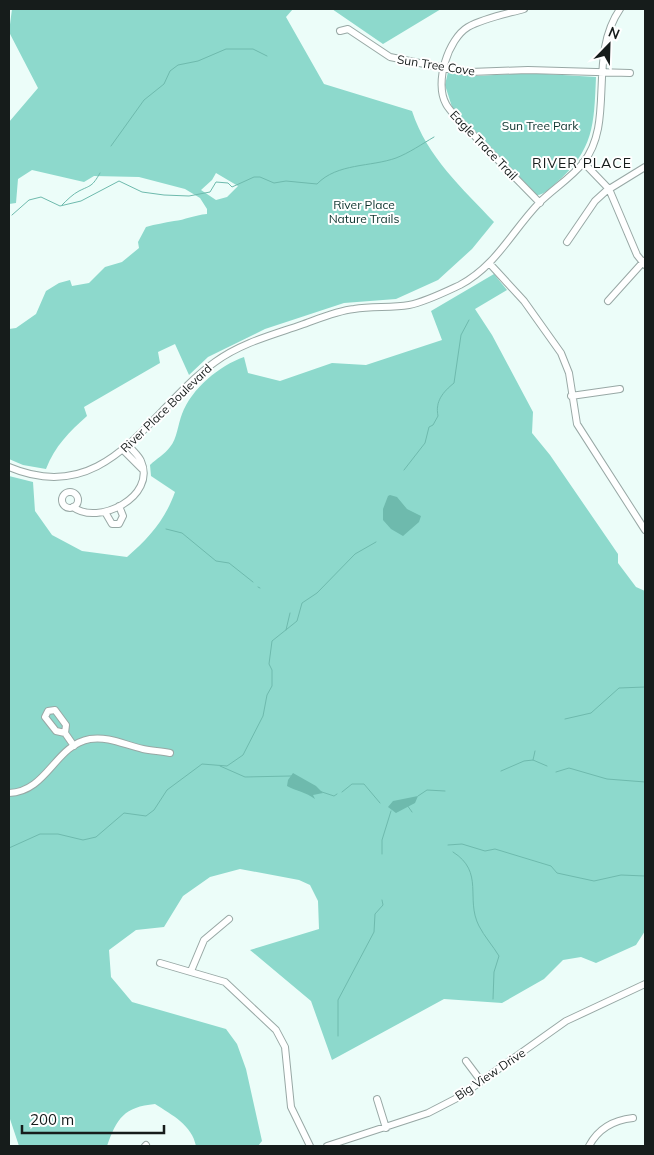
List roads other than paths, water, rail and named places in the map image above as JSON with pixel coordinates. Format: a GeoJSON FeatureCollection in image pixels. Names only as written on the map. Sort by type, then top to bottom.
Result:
{"type":"FeatureCollection","features":[{"type":"Feature","properties":{"kind":"street","name":"Eagle Trace Trail"},"geometry":{"type":"LineString","coordinates":[[524,9],[482,22],[463,31],[452,45],[444,68],[442,86],[446,103],[455,116],[540,202]]}},
{"type":"Feature","properties":{"kind":"street","name":"River Place Boulevard"},"geometry":{"type":"LineString","coordinates":[[9,467],[37,476],[66,476],[83,473],[102,466],[126,448],[198,376],[215,362],[241,347],[335,313],[353,309],[410,305],[460,285],[490,264],[540,202],[583,162],[598,131],[601,72],[608,30],[620,9]]}},
{"type":"Feature","properties":{"kind":"street","name":"Sun Tree Cove"},"geometry":{"type":"LineString","coordinates":[[340,31],[348,29],[398,60],[470,72],[630,73]]}},
{"type":"Feature","properties":{"kind":"street"},"geometry":{"type":"LineString","coordinates":[[583,162],[609,189],[637,255],[644,262],[608,301]]}},
{"type":"Feature","properties":{"kind":"street"},"geometry":{"type":"LineString","coordinates":[[567,242],[595,201],[609,189],[645,167]]}},
{"type":"Feature","properties":{"kind":"street"},"geometry":{"type":"LineString","coordinates":[[490,264],[524,302],[561,353],[569,373],[571,396],[577,424],[645,530]]}},
{"type":"Feature","properties":{"kind":"street"},"geometry":{"type":"LineString","coordinates":[[571,396],[620,389]]}},
{"type":"Feature","properties":{"kind":"street"},"geometry":{"type":"LineString","coordinates":[[73,507],[84,514],[105,512],[119,506],[132,497],[140,487],[142,462],[126,448]]}},
{"type":"Feature","properties":{"kind":"street"},"geometry":{"type":"LineString","coordinates":[[105,512],[112,524],[119,524],[123,516],[119,506]]}},
{"type":"Feature","properties":{"kind":"street"},"geometry":{"type":"LineString","coordinates":[[65,733],[74,746]]}},
{"type":"Feature","properties":{"kind":"street"},"geometry":{"type":"LineString","coordinates":[[9,793],[22,792],[36,784],[74,746],[87,739],[106,738],[143,749],[170,753]]}},
{"type":"Feature","properties":{"kind":"street"},"geometry":{"type":"LineString","coordinates":[[191,971],[204,940],[229,920]]}},
{"type":"Feature","properties":{"kind":"street"},"geometry":{"type":"LineString","coordinates":[[160,964],[218,978],[232,987],[276,1030],[285,1047],[291,1107],[310,1146]]}},
{"type":"Feature","properties":{"kind":"street","name":"Big View Drive"},"geometry":{"type":"LineString","coordinates":[[327,1146],[428,1113],[459,1097],[566,1021],[645,984]]}},
{"type":"Feature","properties":{"kind":"street"},"geometry":{"type":"LineString","coordinates":[[466,1061],[481,1081]]}},
{"type":"Feature","properties":{"kind":"street"},"geometry":{"type":"LineString","coordinates":[[378,1099],[386,1128]]}},
{"type":"Feature","properties":{"kind":"street"},"geometry":{"type":"LineString","coordinates":[[589,1146],[598,1134],[611,1123],[620,1119],[633,1118]]}},
{"type":"Feature","properties":{"kind":"waterway"},"geometry":{"type":"LineString","coordinates":[[111,146],[144,100],[164,84],[170,71],[178,65],[198,61],[226,49],[253,49],[267,56]]}},
{"type":"Feature","properties":{"kind":"waterway"},"geometry":{"type":"LineString","coordinates":[[12,215],[29,200],[41,197],[60,206],[81,201],[119,181],[142,192],[189,196],[210,192],[216,182],[228,183],[232,187],[254,177],[260,177],[274,183],[286,181],[317,184],[334,172],[396,158],[434,137]]}},
{"type":"Feature","properties":{"kind":"waterway"},"geometry":{"type":"LineString","coordinates":[[62,205],[75,194],[91,185],[100,173]]}},
{"type":"Feature","properties":{"kind":"waterway"},"geometry":{"type":"LineString","coordinates":[[404,470],[425,443],[429,427],[433,425],[438,416],[439,401],[446,390],[454,383],[461,335],[469,320]]}},
{"type":"Feature","properties":{"kind":"waterway"},"geometry":{"type":"LineString","coordinates":[[166,529],[182,533],[216,561],[229,563],[253,582]]}},
{"type":"Feature","properties":{"kind":"waterway"},"geometry":{"type":"LineString","coordinates":[[9,848],[40,834],[58,834],[83,840],[96,837],[124,813],[146,816],[154,810],[167,790],[202,764],[227,766],[243,755],[263,716],[267,695],[272,686],[272,670],[269,664],[272,641],[297,621],[302,603],[317,593],[355,554],[376,542]]}},
{"type":"Feature","properties":{"kind":"waterway"},"geometry":{"type":"LineString","coordinates":[[286,630],[290,613]]}},
{"type":"Feature","properties":{"kind":"waterway"},"geometry":{"type":"LineString","coordinates":[[565,719],[591,713],[619,688],[645,687]]}},
{"type":"Feature","properties":{"kind":"waterway"},"geometry":{"type":"LineString","coordinates":[[533,760],[535,751]]}},
{"type":"Feature","properties":{"kind":"waterway"},"geometry":{"type":"LineString","coordinates":[[501,771],[524,761],[533,760],[547,766]]}},
{"type":"Feature","properties":{"kind":"waterway"},"geometry":{"type":"LineString","coordinates":[[220,766],[245,777],[291,776]]}},
{"type":"Feature","properties":{"kind":"waterway"},"geometry":{"type":"LineString","coordinates":[[556,772],[569,768],[607,779],[645,782]]}},
{"type":"Feature","properties":{"kind":"waterway"},"geometry":{"type":"LineString","coordinates":[[342,792],[352,784],[364,784],[380,803]]}},
{"type":"Feature","properties":{"kind":"waterway"},"geometry":{"type":"LineString","coordinates":[[418,796],[427,790],[445,791]]}},
{"type":"Feature","properties":{"kind":"waterway"},"geometry":{"type":"LineString","coordinates":[[319,791],[334,796],[337,794]]}},
{"type":"Feature","properties":{"kind":"waterway"},"geometry":{"type":"LineString","coordinates":[[407,805],[412,812]]}},
{"type":"Feature","properties":{"kind":"waterway"},"geometry":{"type":"LineString","coordinates":[[382,854],[382,840],[391,811]]}},
{"type":"Feature","properties":{"kind":"waterway"},"geometry":{"type":"LineString","coordinates":[[448,845],[462,844],[485,851],[495,849],[551,866],[557,873],[594,881],[621,875],[645,876]]}},
{"type":"Feature","properties":{"kind":"waterway"},"geometry":{"type":"LineString","coordinates":[[453,852],[469,868],[472,877],[475,916],[481,930],[499,956],[494,972],[493,999]]}},
{"type":"Feature","properties":{"kind":"waterway"},"geometry":{"type":"LineString","coordinates":[[338,1036],[338,1000],[374,932],[375,914],[383,905],[382,900]]}},
{"type":"Feature","properties":{"kind":"district","name":"RIVER PLACE"},"geometry":{"type":"Point","coordinates":[582,163]}},
{"type":"Feature","properties":{"kind":"park label","name":"Sun Tree Park"},"geometry":{"type":"Point","coordinates":[540,125]}},
{"type":"Feature","properties":{"kind":"park label","name":"River Place Nature Trails"},"geometry":{"type":"Point","coordinates":[364,211]}}]}
